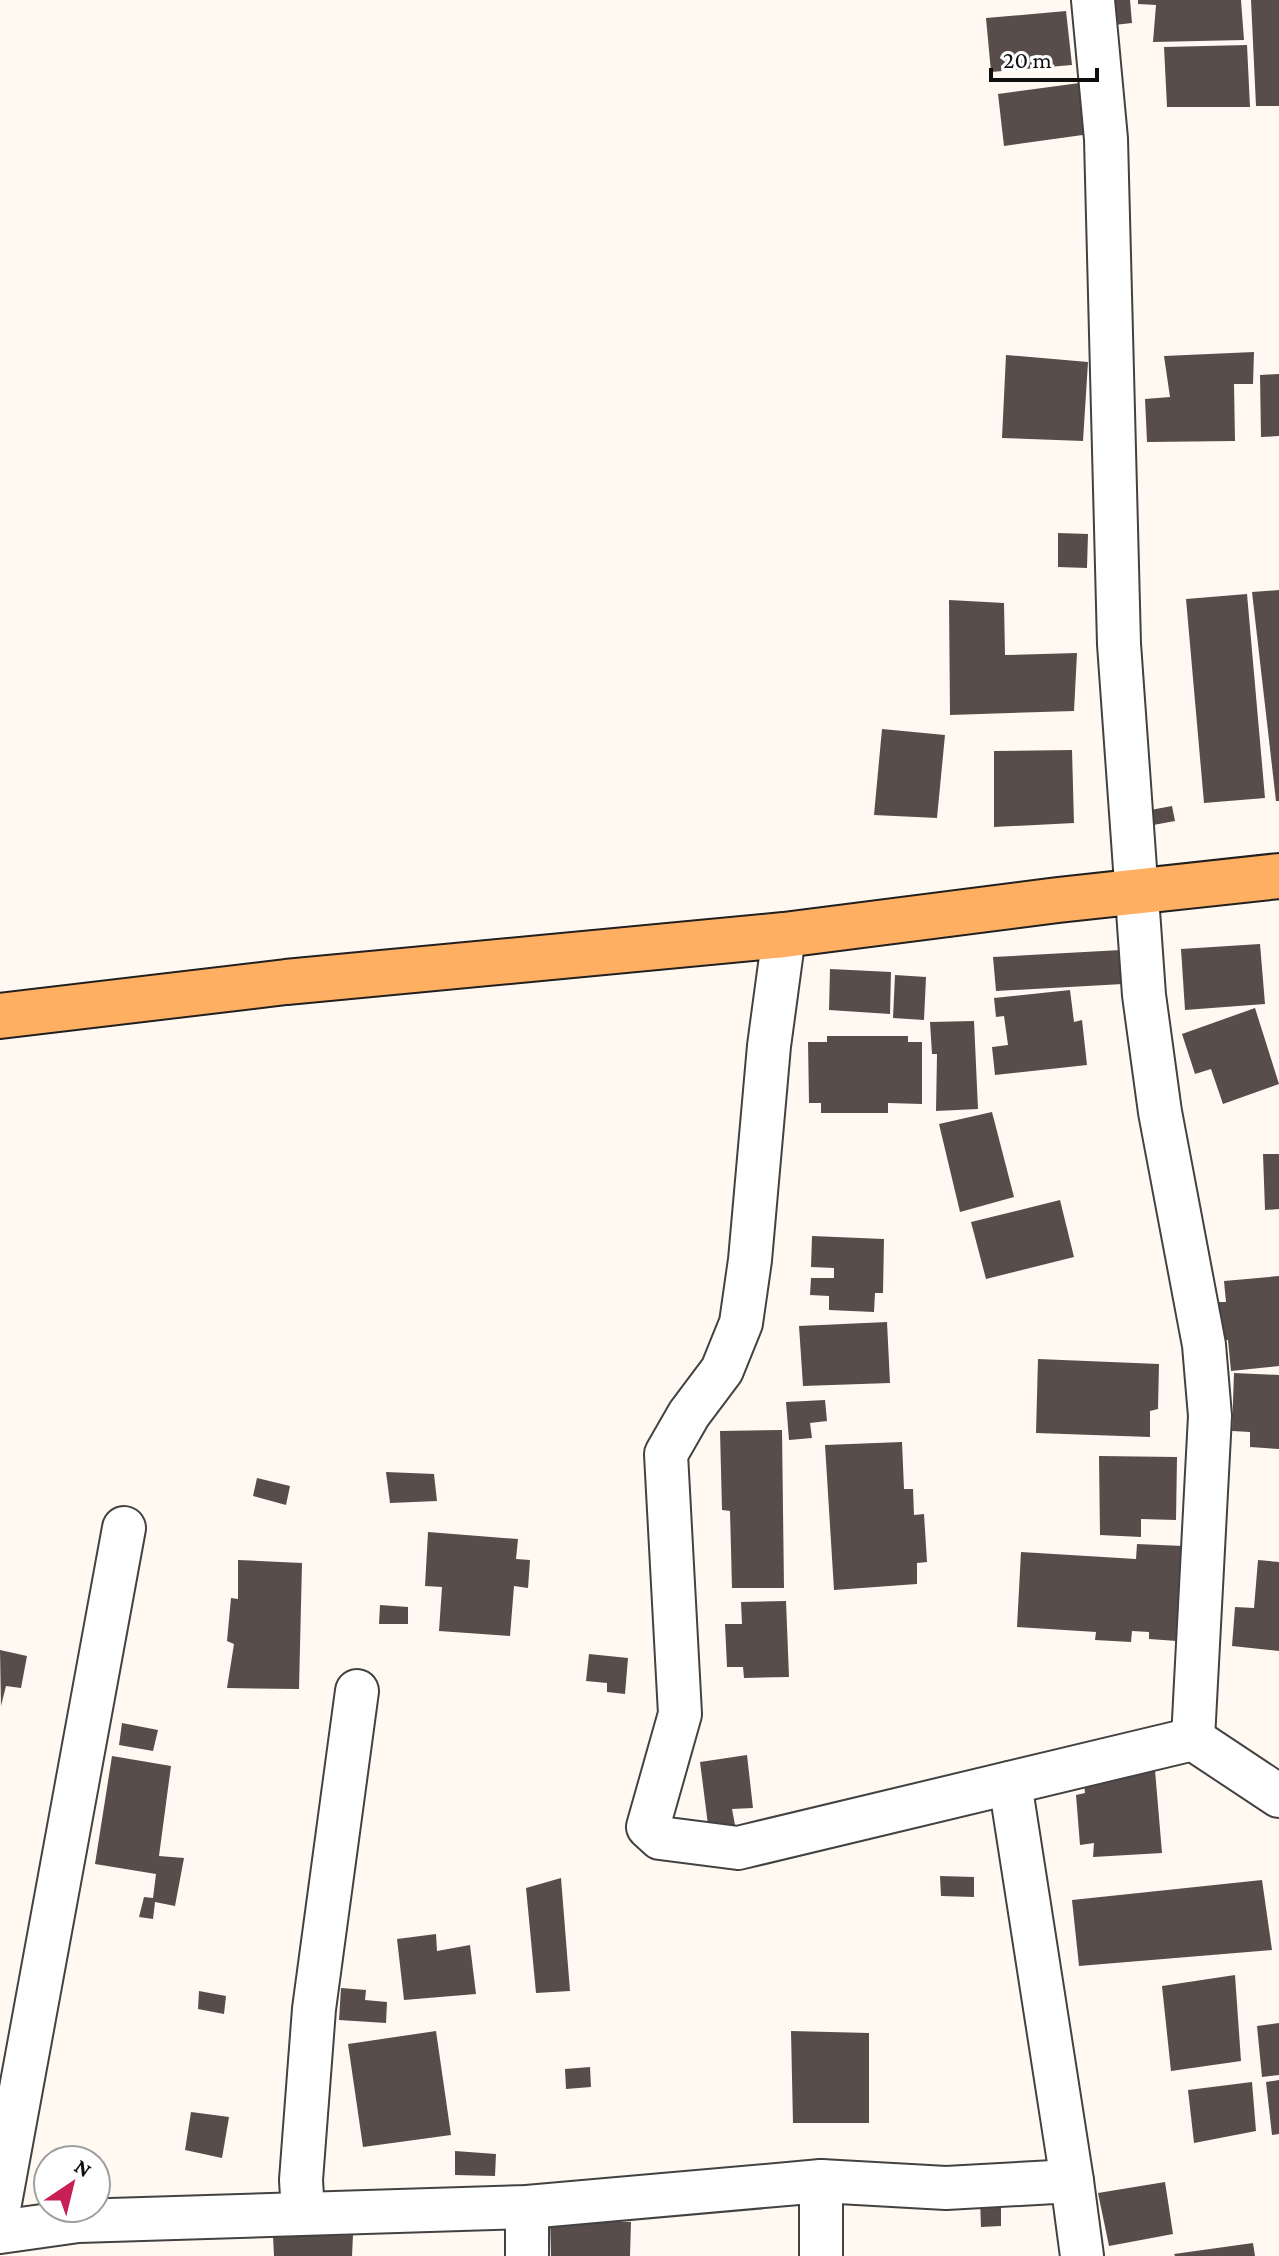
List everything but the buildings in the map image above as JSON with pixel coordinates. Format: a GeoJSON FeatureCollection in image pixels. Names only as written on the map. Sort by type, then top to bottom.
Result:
{"type":"FeatureCollection","features":[{"type":"Feature","properties":{"kind":"main road"},"geometry":{"type":"LineString","coordinates":[[0,1016],[302,980],[784,935],[1279,876]]}},
{"type":"Feature","properties":{"kind":"street"},"geometry":{"type":"LineString","coordinates":[[1093,0],[1106,139],[1119,644],[1151,1053],[1204,1345],[1210,1416],[1193,1739]]}},
{"type":"Feature","properties":{"kind":"street"},"geometry":{"type":"LineString","coordinates":[[784,935],[769,1046],[750,1260],[741,1323],[722,1370],[689,1414],[666,1454],[680,1714],[648,1827],[660,1838],[738,1848],[1193,1739],[1279,1796]]}},
{"type":"Feature","properties":{"kind":"street"},"geometry":{"type":"LineString","coordinates":[[0,2203],[124,1528]]}},
{"type":"Feature","properties":{"kind":"street"},"geometry":{"type":"LineString","coordinates":[[303,2213],[301,2180],[314,2009],[357,1691]]}},
{"type":"Feature","properties":{"kind":"street"},"geometry":{"type":"LineString","coordinates":[[1010,1783],[1082,2256]]}},
{"type":"Feature","properties":{"kind":"street"},"geometry":{"type":"LineString","coordinates":[[0,2232],[78,2221],[527,2207],[821,2181],[946,2188],[1072,2181]]}},
{"type":"Feature","properties":{"kind":"street"},"geometry":{"type":"LineString","coordinates":[[821,2181],[821,2256]]}},
{"type":"Feature","properties":{"kind":"street"},"geometry":{"type":"LineString","coordinates":[[527,2207],[527,2256]]}}]}
